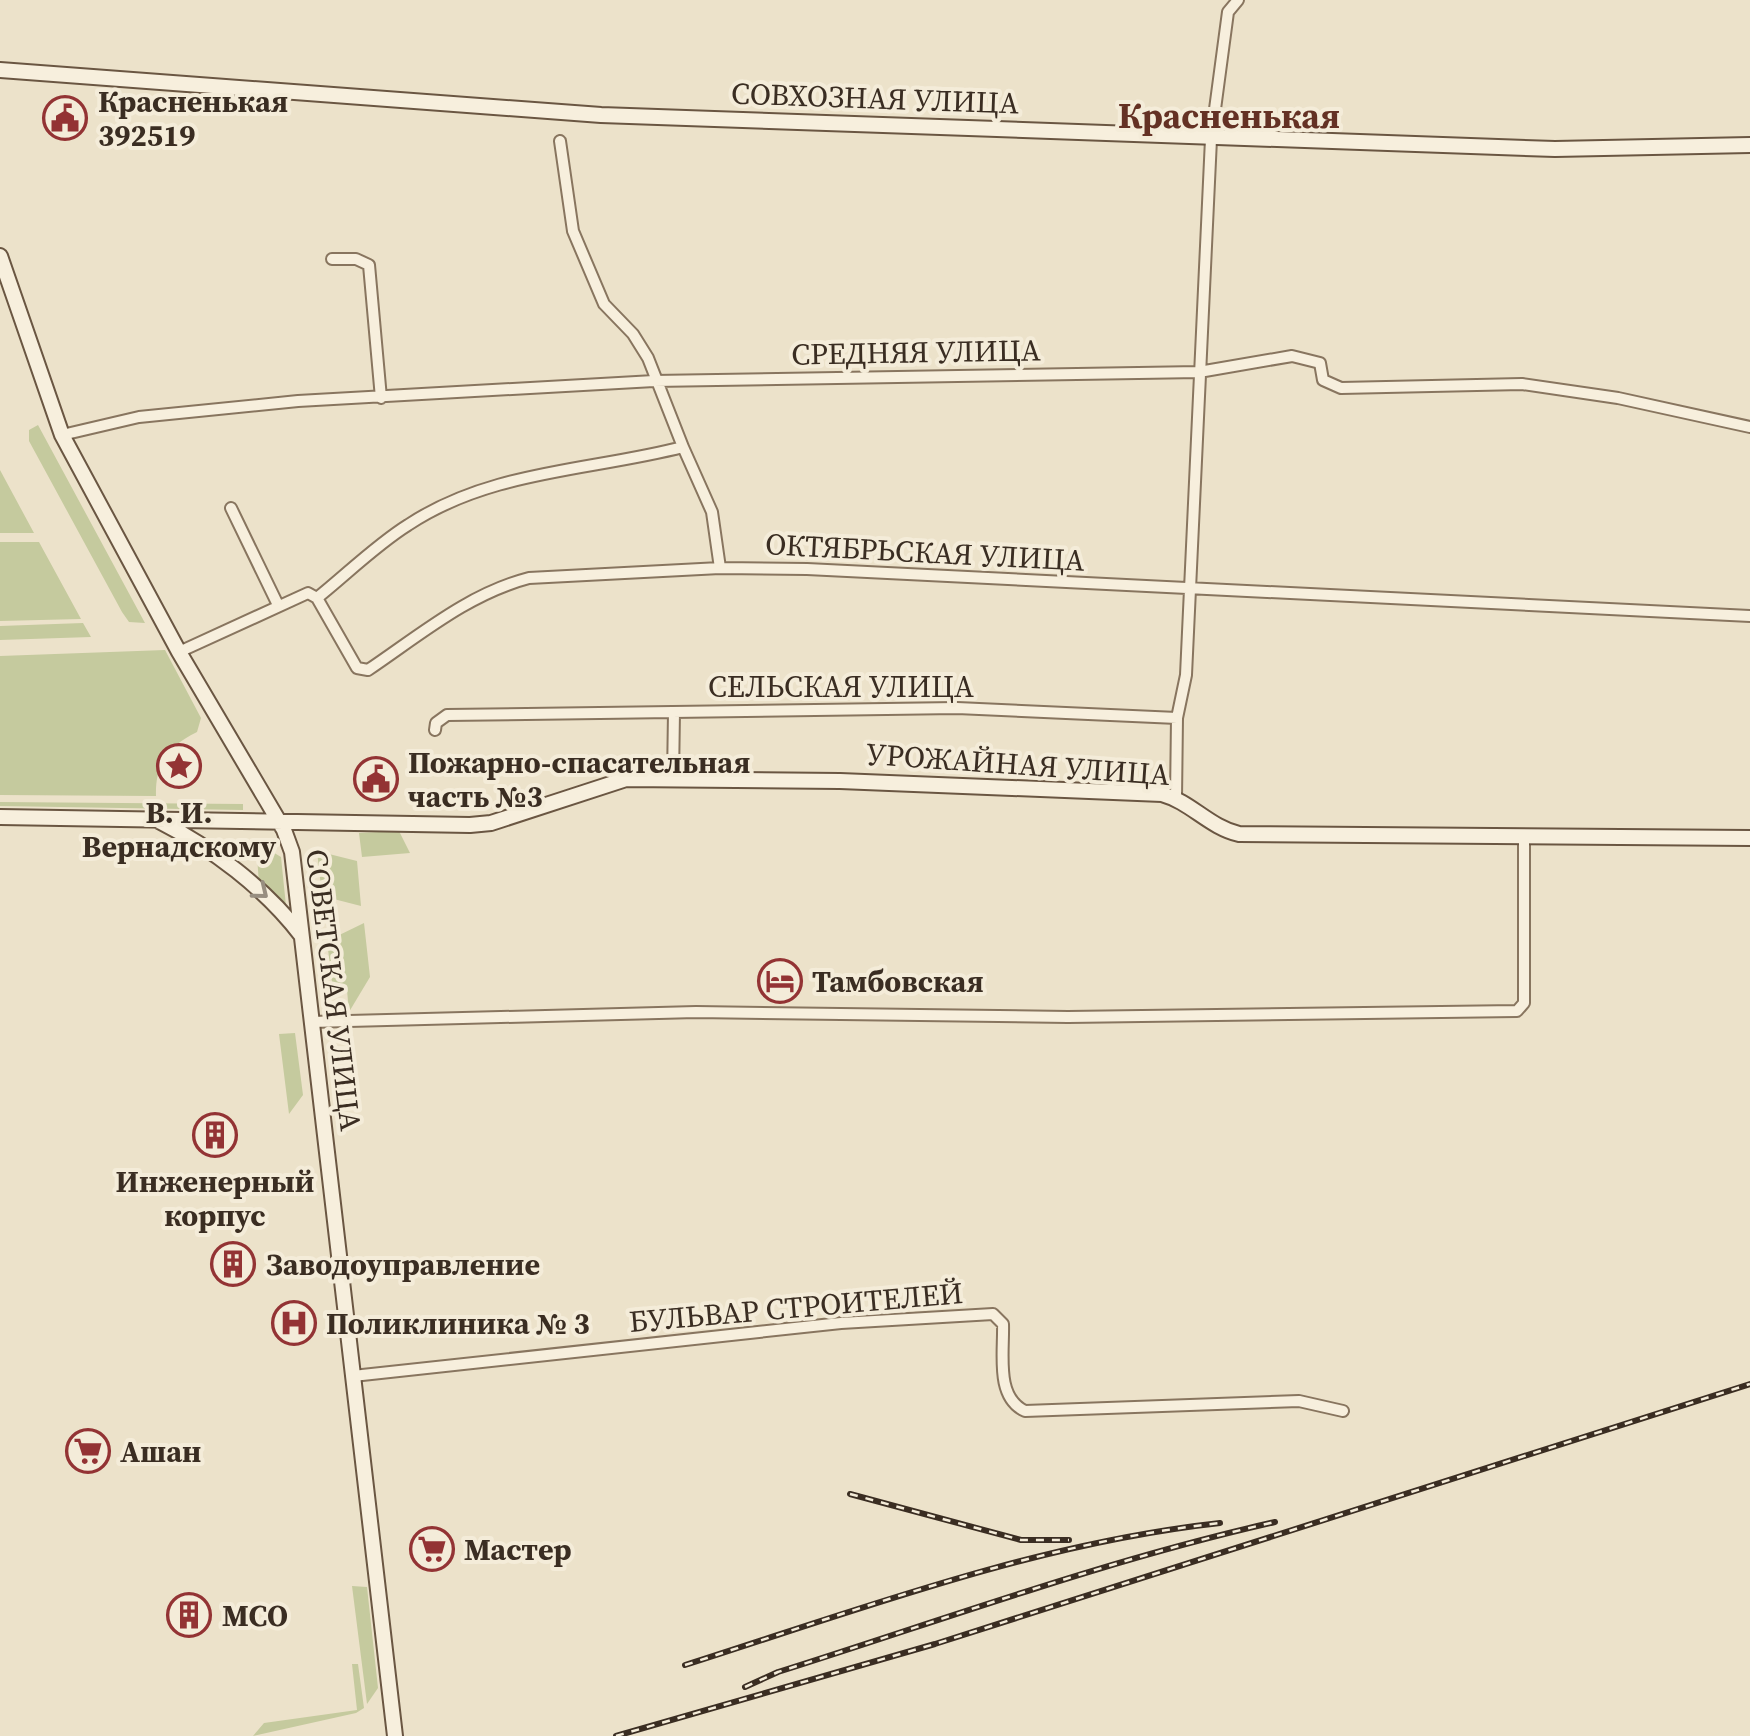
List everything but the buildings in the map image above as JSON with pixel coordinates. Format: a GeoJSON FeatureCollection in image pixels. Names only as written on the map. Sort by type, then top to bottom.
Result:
{"type":"FeatureCollection","features":[{"type":"Feature","properties":{"kind":"street"},"geometry":{"type":"LineString","coordinates":[[1176,798],[1177,718],[1186,675],[1200,372],[1206,320],[1211,138],[1228,12],[1238,0]]}},
{"type":"Feature","properties":{"kind":"street","name":"СОВХОЗНАЯ УЛИЦА"},"geometry":{"type":"LineString","coordinates":[[0,70],[602,115],[1590,149],[1750,145]]}},
{"type":"Feature","properties":{"kind":"street"},"geometry":{"type":"LineString","coordinates":[[560,141],[573,231],[604,304],[633,334],[712,512],[720,568]]}},
{"type":"Feature","properties":{"kind":"street","name":"СОВЕТСКАЯ УЛИЦА"},"geometry":{"type":"LineString","coordinates":[[0,256],[62,436],[179,652],[280,823],[292,852],[395,1736]]}},
{"type":"Feature","properties":{"kind":"street"},"geometry":{"type":"LineString","coordinates":[[332,259],[356,259],[368,265],[382,398]]}},
{"type":"Feature","properties":{"kind":"street","name":"СРЕДНЯЯ УЛИЦА"},"geometry":{"type":"LineString","coordinates":[[62,436],[139,416],[382,398],[654,382],[1200,372],[1292,356],[1320,362],[1323,380],[1341,388],[1522,384],[1618,398],[1750,427]]}},
{"type":"Feature","properties":{"kind":"street"},"geometry":{"type":"LineString","coordinates":[[179,652],[300,594],[317,598],[406,525],[449,502],[555,468],[683,447]]}},
{"type":"Feature","properties":{"kind":"street"},"geometry":{"type":"LineString","coordinates":[[231,508],[278,605]]}},
{"type":"Feature","properties":{"kind":"street","name":"ОКТЯБРЬСКАЯ УЛИЦА"},"geometry":{"type":"LineString","coordinates":[[317,598],[362,670],[504,585],[529,578],[720,568],[943,575],[1750,616]]}},
{"type":"Feature","properties":{"kind":"street","name":"СЕЛЬСКАЯ УЛИЦА"},"geometry":{"type":"LineString","coordinates":[[435,730],[436,723],[446,715],[957,708],[1177,718]]}},
{"type":"Feature","properties":{"kind":"street"},"geometry":{"type":"LineString","coordinates":[[673,780],[674,712]]}},
{"type":"Feature","properties":{"kind":"street","name":"УРОЖАЙНАЯ УЛИЦА"},"geometry":{"type":"LineString","coordinates":[[0,818],[470,825],[502,819],[607,782],[673,780],[916,784],[1176,798],[1208,822],[1239,834],[1750,838]]}},
{"type":"Feature","properties":{"kind":"street"},"geometry":{"type":"LineString","coordinates":[[154,818],[218,858],[277,905],[302,936]]}},
{"type":"Feature","properties":{"kind":"street"},"geometry":{"type":"LineString","coordinates":[[311,1022],[696,1012],[1068,1017],[1517,1011],[1524,1003],[1524,837]]}},
{"type":"Feature","properties":{"kind":"street","name":"БУЛЬВАР СТРОИТЕЛЕЙ"},"geometry":{"type":"LineString","coordinates":[[352,1376],[841,1323],[993,1314],[1004,1324],[1006,1394],[1012,1405],[1024,1411],[1299,1402],[1343,1412]]}},
{"type":"Feature","properties":{"kind":"green space"},"geometry":{"type":"Polygon","coordinates":[[[38,425],[145,623],[129,622],[122,612],[29,441],[29,430],[38,425]]]}},
{"type":"Feature","properties":{"kind":"green space"},"geometry":{"type":"Polygon","coordinates":[[[0,470],[34,533],[0,533],[0,470]]]}},
{"type":"Feature","properties":{"kind":"green space"},"geometry":{"type":"Polygon","coordinates":[[[0,542],[39,542],[81,619],[0,621],[0,542]]]}},
{"type":"Feature","properties":{"kind":"green space"},"geometry":{"type":"Polygon","coordinates":[[[83,623],[91,637],[0,640],[0,626],[83,623]]]}},
{"type":"Feature","properties":{"kind":"green space"},"geometry":{"type":"Polygon","coordinates":[[[165,650],[201,718],[197,732],[178,743],[165,757],[156,796],[0,795],[0,656],[165,650]]]}},
{"type":"Feature","properties":{"kind":"green space"},"geometry":{"type":"Polygon","coordinates":[[[0,802],[243,804],[243,810],[0,806],[0,802]]]}},
{"type":"Feature","properties":{"kind":"green space"},"geometry":{"type":"Polygon","coordinates":[[[399,831],[410,853],[362,857],[359,833],[399,831]]]}},
{"type":"Feature","properties":{"kind":"green space"},"geometry":{"type":"Polygon","coordinates":[[[256,842],[281,857],[286,906],[259,884],[256,842]]]}},
{"type":"Feature","properties":{"kind":"green space"},"geometry":{"type":"Polygon","coordinates":[[[317,851],[357,861],[361,906],[322,896],[317,851]]]}},
{"type":"Feature","properties":{"kind":"green space"},"geometry":{"type":"Polygon","coordinates":[[[364,923],[370,977],[349,1012],[347,990],[333,990],[327,941],[364,923]]]}},
{"type":"Feature","properties":{"kind":"green space"},"geometry":{"type":"Polygon","coordinates":[[[295,1033],[303,1095],[289,1114],[279,1034],[295,1033]]]}},
{"type":"Feature","properties":{"kind":"green space"},"geometry":{"type":"Polygon","coordinates":[[[352,1586],[367,1587],[378,1688],[367,1704],[352,1586]]]}},
{"type":"Feature","properties":{"kind":"green space"},"geometry":{"type":"Polygon","coordinates":[[[352,1664],[358,1664],[364,1708],[356,1713],[253,1736],[264,1723],[357,1710],[352,1664]]]}},
{"type":"Feature","properties":{"kind":"railway"},"geometry":{"type":"LineString","coordinates":[[616,1736],[935,1644],[1750,1384]]}},
{"type":"Feature","properties":{"kind":"railway"},"geometry":{"type":"LineString","coordinates":[[850,1494],[1021,1540],[1069,1540]]}},
{"type":"Feature","properties":{"kind":"railway"},"geometry":{"type":"LineString","coordinates":[[745,1687],[778,1672],[1087,1572],[1275,1522]]}},
{"type":"Feature","properties":{"kind":"railway"},"geometry":{"type":"LineString","coordinates":[[685,1665],[1017,1562],[1084,1546],[1220,1523]]}},
{"type":"Feature","properties":{"kind":"place","name":"Красненькая 392519"},"geometry":{"type":"Point","coordinates":[65,118]}},
{"type":"Feature","properties":{"kind":"place","name":"В. И. Вернадскому"},"geometry":{"type":"Point","coordinates":[179,766]}},
{"type":"Feature","properties":{"kind":"place","name":"Пожарно-спасательная часть №3"},"geometry":{"type":"Point","coordinates":[376,779]}},
{"type":"Feature","properties":{"kind":"place","name":"Тамбовская"},"geometry":{"type":"Point","coordinates":[780,981]}},
{"type":"Feature","properties":{"kind":"place","name":"Инженерный корпус"},"geometry":{"type":"Point","coordinates":[215,1135]}},
{"type":"Feature","properties":{"kind":"place","name":"Заводоуправление"},"geometry":{"type":"Point","coordinates":[233,1264]}},
{"type":"Feature","properties":{"kind":"place","name":"Поликлиника № 3"},"geometry":{"type":"Point","coordinates":[294,1323]}},
{"type":"Feature","properties":{"kind":"place","name":"Ашан"},"geometry":{"type":"Point","coordinates":[88,1451]}},
{"type":"Feature","properties":{"kind":"place","name":"Мастер"},"geometry":{"type":"Point","coordinates":[432,1549]}},
{"type":"Feature","properties":{"kind":"place","name":"МСО"},"geometry":{"type":"Point","coordinates":[189,1615]}},
{"type":"Feature","properties":{"kind":"district","name":"Красненькая"},"geometry":{"type":"Point","coordinates":[1229,116]}}]}
